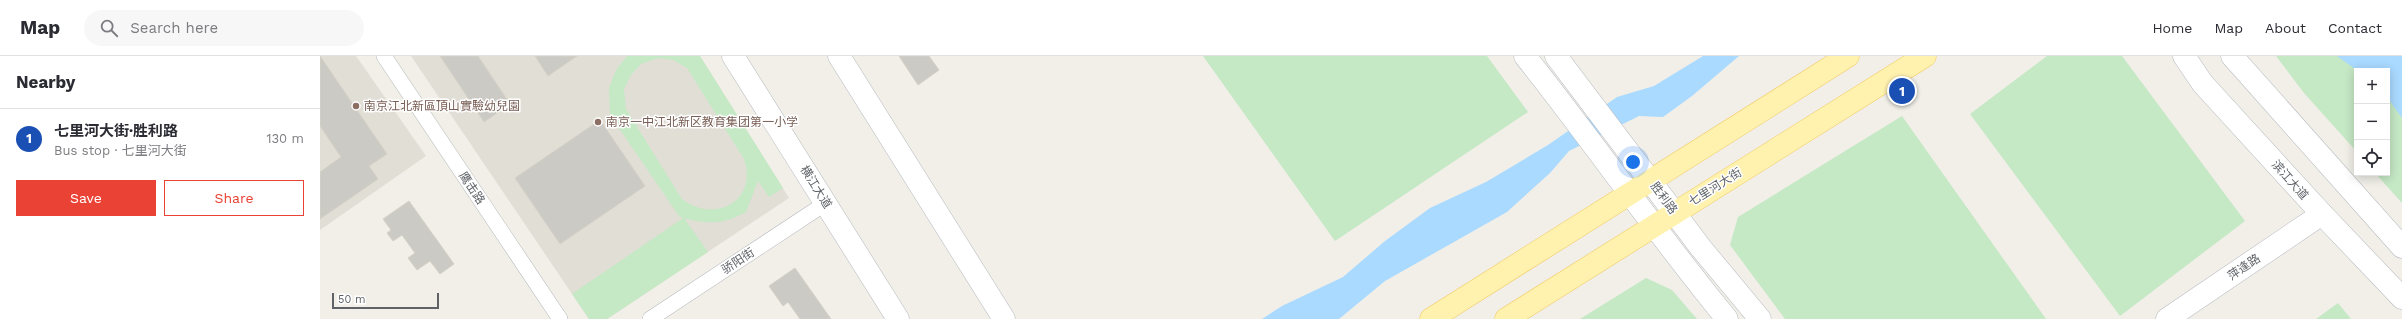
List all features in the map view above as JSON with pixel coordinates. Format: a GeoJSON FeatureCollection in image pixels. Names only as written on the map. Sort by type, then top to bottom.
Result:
{"type":"FeatureCollection","features":[{"type":"Feature","properties":{"kind":"main road","name":"横江大道"},"geometry":{"type":"LineString","coordinates":[[733,56],[898,319]]}},
{"type":"Feature","properties":{"kind":"main road"},"geometry":{"type":"LineString","coordinates":[[840,56],[1004,319]]}},
{"type":"Feature","properties":{"kind":"main road"},"geometry":{"type":"LineString","coordinates":[[1525,56],[1631,193],[1654,227],[1727,319]]}},
{"type":"Feature","properties":{"kind":"main road","name":"胜利路"},"geometry":{"type":"LineString","coordinates":[[1556,56],[1735,291],[1750,317]]}},
{"type":"Feature","properties":{"kind":"main road"},"geometry":{"type":"LineString","coordinates":[[1431,319],[1848,56]]}},
{"type":"Feature","properties":{"kind":"main road","name":"七里河大街"},"geometry":{"type":"LineString","coordinates":[[1506,319],[1654,227],[1674,212],[1925,56]]}},
{"type":"Feature","properties":{"kind":"main road","name":"滨江大道"},"geometry":{"type":"LineString","coordinates":[[2184,56],[2203,84],[2322,214],[2402,298]]}},
{"type":"Feature","properties":{"kind":"main road"},"geometry":{"type":"LineString","coordinates":[[2232,56],[2402,247]]}},
{"type":"Feature","properties":{"kind":"main road","name":"萍逢路"},"geometry":{"type":"LineString","coordinates":[[2167,319],[2322,214]]}},
{"type":"Feature","properties":{"kind":"street","name":"鹰击路"},"geometry":{"type":"LineString","coordinates":[[384,56],[560,319]]}},
{"type":"Feature","properties":{"kind":"street","name":"骄阳街"},"geometry":{"type":"LineString","coordinates":[[650,319],[826,203]]}},
{"type":"Feature","properties":{"kind":"shaded area","name":"南京江北新區頂山實驗幼兒園"},"geometry":{"type":"Polygon","coordinates":[[[320,56],[356,56],[426,156],[320,230],[320,56]]]}},
{"type":"Feature","properties":{"kind":"shaded area","name":"南京一中江北新区教育集团第一小学"},"geometry":{"type":"Polygon","coordinates":[[[411,56],[700,56],[789,198],[607,319],[589,319],[411,56]]]}},
{"type":"Feature","properties":{"kind":"green space"},"geometry":{"type":"Polygon","coordinates":[[[627,56],[700,56],[783,188],[769,197],[758,181],[746,212],[731,219],[716,222],[701,222],[684,218],[708,252],[607,319],[589,319],[572,294],[683,218],[679,216],[610,115],[609,88],[616,70],[627,56]],[[658,58],[641,64],[631,75],[624,89],[626,109],[682,199],[695,206],[708,209],[720,208],[731,204],[739,197],[745,186],[747,174],[744,159],[687,68],[673,60],[658,58]]]}},
{"type":"Feature","properties":{"kind":"green space"},"geometry":{"type":"Polygon","coordinates":[[[1203,56],[1487,56],[1528,112],[1335,241],[1203,56]]]}},
{"type":"Feature","properties":{"kind":"green space"},"geometry":{"type":"Polygon","coordinates":[[[2047,56],[2122,56],[2245,221],[2120,316],[1970,114],[2047,56]]]}},
{"type":"Feature","properties":{"kind":"green space"},"geometry":{"type":"Polygon","coordinates":[[[2276,56],[2402,56],[2402,203],[2378,176],[2390,176],[2390,68],[2354,68],[2354,149],[2304,93],[2276,56]]]}},
{"type":"Feature","properties":{"kind":"green space"},"geometry":{"type":"Polygon","coordinates":[[[1902,116],[2046,319],[1785,319],[1730,245],[1738,217],[1902,116]]]}},
{"type":"Feature","properties":{"kind":"green space"},"geometry":{"type":"Polygon","coordinates":[[[1646,278],[1672,290],[1697,319],[1580,319],[1646,278]]]}},
{"type":"Feature","properties":{"kind":"green space"},"geometry":{"type":"Polygon","coordinates":[[[2338,303],[2351,319],[2316,319],[2338,303]]]}},
{"type":"Feature","properties":{"kind":"water"},"geometry":{"type":"Polygon","coordinates":[[[1703,56],[1739,56],[1692,96],[1663,117],[1639,116],[1569,151],[1550,173],[1507,212],[1385,281],[1339,319],[1262,319],[1282,306],[1343,277],[1385,241],[1430,208],[1486,182],[1548,145],[1617,97],[1654,86],[1703,56]]]}},
{"type":"Feature","properties":{"kind":"water"},"geometry":{"type":"Polygon","coordinates":[[[2337,56],[2402,56],[2402,118],[2390,101],[2390,68],[2354,68],[2337,56]]]}},
{"type":"Feature","properties":{"kind":"building"},"geometry":{"type":"Polygon","coordinates":[[[320,56],[387,154],[369,166],[378,179],[320,219],[320,172],[341,157],[320,126],[320,56]]]}},
{"type":"Feature","properties":{"kind":"building"},"geometry":{"type":"Polygon","coordinates":[[[440,56],[478,56],[510,104],[484,122],[440,56]]]}},
{"type":"Feature","properties":{"kind":"building"},"geometry":{"type":"Polygon","coordinates":[[[535,56],[577,56],[548,76],[535,56]]]}},
{"type":"Feature","properties":{"kind":"building"},"geometry":{"type":"Polygon","coordinates":[[[899,56],[929,56],[939,70],[918,85],[899,56]]]}},
{"type":"Feature","properties":{"kind":"building"},"geometry":{"type":"Polygon","coordinates":[[[600,120],[645,186],[560,244],[515,178],[600,120]]]}},
{"type":"Feature","properties":{"kind":"building"},"geometry":{"type":"Polygon","coordinates":[[[409,201],[454,264],[440,274],[430,261],[417,270],[408,258],[415,253],[402,235],[393,241],[387,233],[391,230],[383,219],[409,201]]]}},
{"type":"Feature","properties":{"kind":"building"},"geometry":{"type":"Polygon","coordinates":[[[795,268],[831,319],[800,319],[788,302],[783,306],[769,286],[795,268]]]}},
{"type":"Feature","properties":{"kind":"place","name":"七里河大街·胜利路"},"geometry":{"type":"Point","coordinates":[1902,91]}},
{"type":"Feature","properties":{"kind":"place","name":"南京江北新區頂山實驗幼兒園"},"geometry":{"type":"Point","coordinates":[356,106]}},
{"type":"Feature","properties":{"kind":"place","name":"南京一中江北新区教育集团第一小学"},"geometry":{"type":"Point","coordinates":[598,122]}}]}
